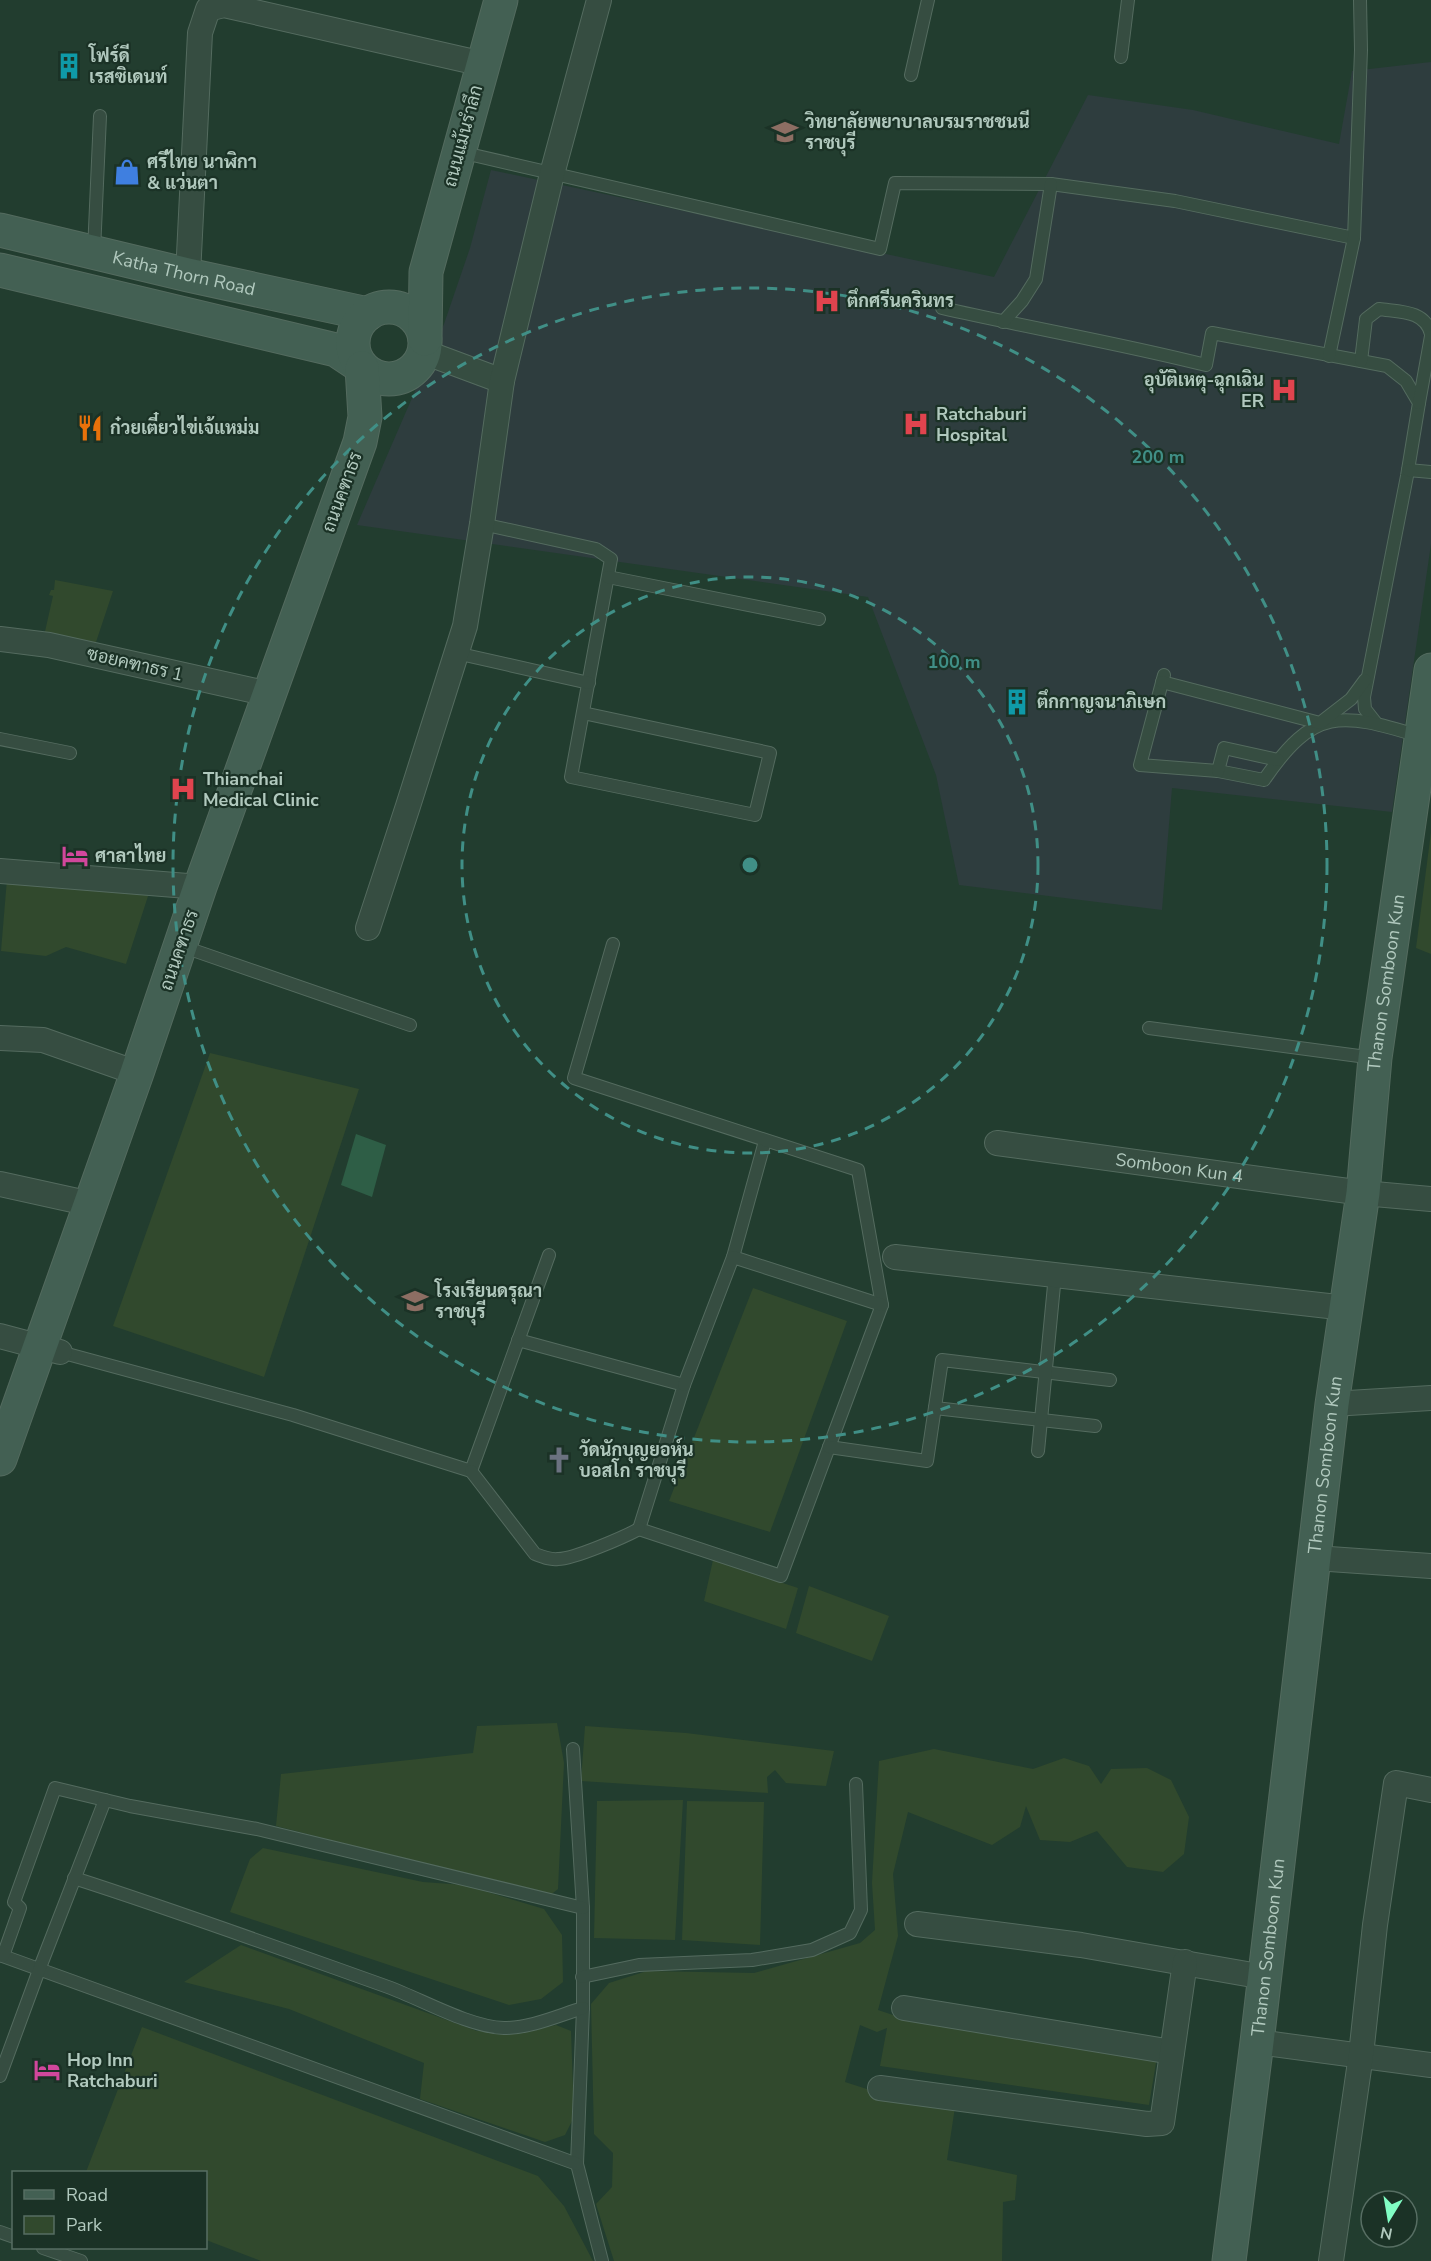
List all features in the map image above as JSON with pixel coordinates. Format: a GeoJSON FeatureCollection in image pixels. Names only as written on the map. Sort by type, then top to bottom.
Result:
{"type":"FeatureCollection","features":[{"type":"Feature","properties":{"kind":"street","name":"ถนนแม้นรำลึก"},"geometry":{"type":"LineString","coordinates":[[422,353],[426,272],[501,0]]}},
{"type":"Feature","properties":{"kind":"street"},"geometry":{"type":"LineString","coordinates":[[368,928],[465,626],[502,381],[552,174],[599,0]]}},
{"type":"Feature","properties":{"kind":"street"},"geometry":{"type":"LineString","coordinates":[[188,275],[200,33],[208,9],[224,5],[483,64]]}},
{"type":"Feature","properties":{"kind":"street","name":"Katha Thorn Road"},"geometry":{"type":"LineString","coordinates":[[0,230],[188,275],[371,312]]}},
{"type":"Feature","properties":{"kind":"street"},"geometry":{"type":"LineString","coordinates":[[0,270],[336,350],[374,376],[389,380],[404,376],[422,353],[415,319],[396,308],[371,312]]}},
{"type":"Feature","properties":{"kind":"street"},"geometry":{"type":"LineString","coordinates":[[361,367],[353,352],[353,337],[358,324],[426,272]]}},
{"type":"Feature","properties":{"kind":"street"},"geometry":{"type":"LineString","coordinates":[[422,353],[502,381]]}},
{"type":"Feature","properties":{"kind":"street","name":"ถนนคฑาธร"},"geometry":{"type":"LineString","coordinates":[[360,442],[422,353]]}},
{"type":"Feature","properties":{"kind":"street","name":"ถนนคฑาธร"},"geometry":{"type":"LineString","coordinates":[[0,1459],[51,1349],[91,1204],[268,694],[360,442],[365,417],[361,367]]}},
{"type":"Feature","properties":{"kind":"street","name":"ซอยคฑาธร 1"},"geometry":{"type":"LineString","coordinates":[[0,639],[48,645],[268,694]]}},
{"type":"Feature","properties":{"kind":"street","name":"Thanon Somboon Kun"},"geometry":{"type":"LineString","coordinates":[[1229,2261],[1332,1404],[1363,1192],[1375,1058],[1431,670]]}},
{"type":"Feature","properties":{"kind":"street"},"geometry":{"type":"LineString","coordinates":[[0,871],[200,887]]}},
{"type":"Feature","properties":{"kind":"street"},"geometry":{"type":"LineString","coordinates":[[0,1038],[43,1040],[138,1074]]}},
{"type":"Feature","properties":{"kind":"street","name":"Somboon Kun 4"},"geometry":{"type":"LineString","coordinates":[[997,1143],[1431,1199]]}},
{"type":"Feature","properties":{"kind":"street"},"geometry":{"type":"LineString","coordinates":[[0,1184],[91,1204]]}},
{"type":"Feature","properties":{"kind":"street"},"geometry":{"type":"LineString","coordinates":[[895,1257],[1346,1308]]}},
{"type":"Feature","properties":{"kind":"street"},"geometry":{"type":"LineString","coordinates":[[0,1336],[51,1349]]}},
{"type":"Feature","properties":{"kind":"street"},"geometry":{"type":"LineString","coordinates":[[1332,1404],[1431,1398]]}},
{"type":"Feature","properties":{"kind":"street"},"geometry":{"type":"LineString","coordinates":[[1315,1558],[1431,1566]]}},
{"type":"Feature","properties":{"kind":"street"},"geometry":{"type":"LineString","coordinates":[[1331,2261],[1361,2055],[1396,1783],[1431,1790]]}},
{"type":"Feature","properties":{"kind":"street"},"geometry":{"type":"LineString","coordinates":[[917,1924],[1081,1945],[1264,1977]]}},
{"type":"Feature","properties":{"kind":"street"},"geometry":{"type":"LineString","coordinates":[[880,2088],[1147,2124],[1162,2123],[1185,1962]]}},
{"type":"Feature","properties":{"kind":"street"},"geometry":{"type":"LineString","coordinates":[[904,2008],[1172,2052]]}},
{"type":"Feature","properties":{"kind":"street"},"geometry":{"type":"LineString","coordinates":[[1257,2042],[1431,2065]]}},
{"type":"Feature","properties":{"kind":"lane"},"geometry":{"type":"LineString","coordinates":[[911,75],[928,0]]}},
{"type":"Feature","properties":{"kind":"lane"},"geometry":{"type":"LineString","coordinates":[[1120,57],[1128,0]]}},
{"type":"Feature","properties":{"kind":"lane"},"geometry":{"type":"LineString","coordinates":[[1329,356],[1354,238],[1361,50],[1360,0]]}},
{"type":"Feature","properties":{"kind":"lane"},"geometry":{"type":"LineString","coordinates":[[94,252],[100,116]]}},
{"type":"Feature","properties":{"kind":"lane"},"geometry":{"type":"LineString","coordinates":[[459,152],[880,249],[895,183],[1051,184],[1175,201],[1354,238]]}},
{"type":"Feature","properties":{"kind":"lane"},"geometry":{"type":"LineString","coordinates":[[1003,322],[1022,301],[1036,279],[1051,184]]}},
{"type":"Feature","properties":{"kind":"lane"},"geometry":{"type":"LineString","coordinates":[[942,308],[1206,365],[1212,333],[1387,366],[1406,381],[1419,403]]}},
{"type":"Feature","properties":{"kind":"lane"},"geometry":{"type":"LineString","coordinates":[[1361,361],[1366,320],[1379,309],[1418,315],[1428,324],[1431,335],[1408,470],[1364,698],[1365,709],[1376,723]]}},
{"type":"Feature","properties":{"kind":"lane"},"geometry":{"type":"LineString","coordinates":[[1408,470],[1431,472]]}},
{"type":"Feature","properties":{"kind":"lane"},"geometry":{"type":"LineString","coordinates":[[482,524],[596,549],[611,559],[570,777],[755,815],[770,753],[583,713]]}},
{"type":"Feature","properties":{"kind":"lane"},"geometry":{"type":"LineString","coordinates":[[608,577],[819,618]]}},
{"type":"Feature","properties":{"kind":"lane"},"geometry":{"type":"LineString","coordinates":[[456,653],[589,683]]}},
{"type":"Feature","properties":{"kind":"lane"},"geometry":{"type":"LineString","coordinates":[[1368,677],[1351,699],[1320,723],[1296,742],[1263,780],[1218,771],[1140,765],[1163,678],[1320,723],[1355,720],[1376,723],[1422,737]]}},
{"type":"Feature","properties":{"kind":"lane"},"geometry":{"type":"LineString","coordinates":[[0,739],[70,753]]}},
{"type":"Feature","properties":{"kind":"lane"},"geometry":{"type":"LineString","coordinates":[[1218,771],[1224,748],[1278,760]]}},
{"type":"Feature","properties":{"kind":"lane"},"geometry":{"type":"LineString","coordinates":[[613,944],[574,1078],[858,1170],[882,1305],[781,1576],[639,1529]]}},
{"type":"Feature","properties":{"kind":"lane"},"geometry":{"type":"LineString","coordinates":[[180,946],[410,1025]]}},
{"type":"Feature","properties":{"kind":"lane"},"geometry":{"type":"LineString","coordinates":[[1149,1028],[1375,1058]]}},
{"type":"Feature","properties":{"kind":"lane"},"geometry":{"type":"LineString","coordinates":[[51,1349],[293,1415],[471,1471],[535,1554],[561,1560],[622,1538],[639,1529],[684,1385],[733,1257],[765,1141]]}},
{"type":"Feature","properties":{"kind":"lane"},"geometry":{"type":"LineString","coordinates":[[471,1471],[549,1255]]}},
{"type":"Feature","properties":{"kind":"lane"},"geometry":{"type":"LineString","coordinates":[[733,1257],[882,1305]]}},
{"type":"Feature","properties":{"kind":"lane"},"geometry":{"type":"LineString","coordinates":[[1038,1451],[1055,1275]]}},
{"type":"Feature","properties":{"kind":"lane"},"geometry":{"type":"LineString","coordinates":[[518,1340],[684,1385]]}},
{"type":"Feature","properties":{"kind":"lane"},"geometry":{"type":"LineString","coordinates":[[829,1447],[927,1461],[942,1359],[1110,1380]]}},
{"type":"Feature","properties":{"kind":"lane"},"geometry":{"type":"LineString","coordinates":[[935,1408],[1095,1426]]}},
{"type":"Feature","properties":{"kind":"lane"},"geometry":{"type":"LineString","coordinates":[[573,1749],[583,1908],[583,2008],[577,2164],[602,2261]]}},
{"type":"Feature","properties":{"kind":"lane"},"geometry":{"type":"LineString","coordinates":[[582,1977],[639,1965],[752,1960],[812,1950],[850,1933],[861,1910],[856,1784]]}},
{"type":"Feature","properties":{"kind":"lane"},"geometry":{"type":"LineString","coordinates":[[577,2164],[2,1955],[20,1908],[14,1902],[55,1788],[105,1800],[257,1829],[583,1908]]}},
{"type":"Feature","properties":{"kind":"lane"},"geometry":{"type":"LineString","coordinates":[[0,2076],[105,1800]]}},
{"type":"Feature","properties":{"kind":"lane"},"geometry":{"type":"LineString","coordinates":[[74,1878],[213,1924],[409,1995],[476,2023],[503,2028],[532,2025],[583,2008]]}},
{"type":"Feature","properties":{"kind":"lane"},"geometry":{"type":"LineString","coordinates":[[48,2249],[81,2261]]}},
{"type":"Feature","properties":{"kind":"shaded area","name":"Ratchaburi Hospital"},"geometry":{"type":"Polygon","coordinates":[[[1431,62],[1431,544],[1392,812],[1172,788],[1162,910],[959,885],[936,775],[868,597],[357,525],[444,324],[470,248],[491,170],[994,277],[1088,95],[1193,110],[1339,144],[1352,71],[1431,62]]]}},
{"type":"Feature","properties":{"kind":"shaded area"},"geometry":{"type":"Polygon","coordinates":[[[356,1134],[386,1145],[372,1197],[341,1185],[356,1134]]]}},
{"type":"Feature","properties":{"kind":"green space"},"geometry":{"type":"Polygon","coordinates":[[[55,580],[113,591],[95,645],[44,636],[53,596],[49,595],[51,590],[54,590],[55,580]]]}},
{"type":"Feature","properties":{"kind":"green space"},"geometry":{"type":"Polygon","coordinates":[[[1431,832],[1431,954],[1416,948],[1431,832]]]}},
{"type":"Feature","properties":{"kind":"green space"},"geometry":{"type":"Polygon","coordinates":[[[7,879],[150,890],[126,964],[66,947],[46,956],[1,951],[7,879]]]}},
{"type":"Feature","properties":{"kind":"green space"},"geometry":{"type":"Polygon","coordinates":[[[210,1053],[359,1089],[264,1377],[113,1326],[210,1053]]]}},
{"type":"Feature","properties":{"kind":"green space"},"geometry":{"type":"Polygon","coordinates":[[[753,1288],[847,1321],[770,1532],[669,1501],[753,1288]]]}},
{"type":"Feature","properties":{"kind":"green space"},"geometry":{"type":"Polygon","coordinates":[[[713,1560],[798,1588],[786,1629],[704,1601],[713,1560]]]}},
{"type":"Feature","properties":{"kind":"green space"},"geometry":{"type":"Polygon","coordinates":[[[809,1586],[889,1616],[872,1661],[796,1633],[809,1586]]]}},
{"type":"Feature","properties":{"kind":"green space"},"geometry":{"type":"Polygon","coordinates":[[[557,1723],[564,1763],[558,1889],[549,1896],[276,1826],[281,1774],[473,1753],[477,1726],[557,1723]]]}},
{"type":"Feature","properties":{"kind":"green space"},"geometry":{"type":"Polygon","coordinates":[[[585,1726],[686,1733],[834,1751],[826,1786],[786,1783],[775,1770],[767,1777],[768,1793],[581,1781],[585,1726]]]}},
{"type":"Feature","properties":{"kind":"green space"},"geometry":{"type":"Polygon","coordinates":[[[934,1749],[1033,1769],[1064,1758],[1089,1766],[1101,1784],[1111,1769],[1147,1768],[1171,1780],[1189,1817],[1184,1854],[1163,1872],[1127,1867],[1097,1831],[1070,1842],[1040,1840],[1026,1806],[1020,1827],[992,1845],[908,1812],[893,1874],[898,1936],[878,2010],[902,2018],[1157,2057],[1149,2105],[880,2066],[887,2028],[877,2032],[860,2025],[845,2082],[870,2090],[955,2107],[947,2160],[1017,2175],[1015,2200],[1003,2202],[1002,2261],[614,2261],[596,2204],[612,2187],[613,2153],[594,2134],[591,2004],[609,1983],[647,1971],[754,1973],[860,1943],[875,1930],[872,1883],[879,1761],[934,1749]]]}},
{"type":"Feature","properties":{"kind":"green space"},"geometry":{"type":"Polygon","coordinates":[[[683,1800],[675,1940],[594,1938],[597,1801],[683,1800]]]}},
{"type":"Feature","properties":{"kind":"green space"},"geometry":{"type":"Polygon","coordinates":[[[687,1801],[764,1802],[760,1945],[682,1940],[687,1801]]]}},
{"type":"Feature","properties":{"kind":"green space"},"geometry":{"type":"Polygon","coordinates":[[[263,1848],[423,1882],[464,1885],[544,1909],[562,1935],[563,1982],[541,1999],[509,2005],[230,1912],[250,1859],[263,1848]]]}},
{"type":"Feature","properties":{"kind":"green space"},"geometry":{"type":"Polygon","coordinates":[[[241,1945],[477,2031],[523,2033],[556,2025],[571,2031],[574,2117],[565,2135],[545,2142],[420,2099],[424,2063],[289,2009],[184,1982],[241,1945]]]}},
{"type":"Feature","properties":{"kind":"green space"},"geometry":{"type":"Polygon","coordinates":[[[142,2027],[538,2176],[564,2206],[593,2261],[261,2261],[207,2240],[207,2171],[86,2171],[142,2027]]]}},
{"type":"Feature","properties":{"kind":"place","name":"โฟร์ดี เรสซิเดนท์"},"geometry":{"type":"Point","coordinates":[69,66]}},
{"type":"Feature","properties":{"kind":"place","name":"วิทยาลัยพยาบาลบรมราชชนนี ราชบุรี"},"geometry":{"type":"Point","coordinates":[785,132]}},
{"type":"Feature","properties":{"kind":"place","name":"ศรีไทย นาฬิกา & แว่นตา"},"geometry":{"type":"Point","coordinates":[127,172]}},
{"type":"Feature","properties":{"kind":"place","name":"ตึกศรีนครินทร"},"geometry":{"type":"Point","coordinates":[827,301]}},
{"type":"Feature","properties":{"kind":"place","name":"อุบัติเหตุ-ฉุกเฉิน ER"},"geometry":{"type":"Point","coordinates":[1284,390]}},
{"type":"Feature","properties":{"kind":"place","name":"Ratchaburi Hospital"},"geometry":{"type":"Point","coordinates":[916,424]}},
{"type":"Feature","properties":{"kind":"place","name":"ก๋วยเตี๋ยวไข่เจ้แหม่ม"},"geometry":{"type":"Point","coordinates":[90,428]}},
{"type":"Feature","properties":{"kind":"place","name":"ตึกกาญจนาภิเษก"},"geometry":{"type":"Point","coordinates":[1017,702]}},
{"type":"Feature","properties":{"kind":"place","name":"Thianchai Medical Clinic"},"geometry":{"type":"Point","coordinates":[183,789]}},
{"type":"Feature","properties":{"kind":"place","name":"ศาลาไทย"},"geometry":{"type":"Point","coordinates":[75,856]}},
{"type":"Feature","properties":{"kind":"place","name":"โรงเรียนดรุณา ราชบุรี"},"geometry":{"type":"Point","coordinates":[415,1301]}},
{"type":"Feature","properties":{"kind":"place","name":"วัดนักบุญยอห์น บอสโก ราชบุรี"},"geometry":{"type":"Point","coordinates":[559,1460]}},
{"type":"Feature","properties":{"kind":"place","name":"Hop Inn Ratchaburi"},"geometry":{"type":"Point","coordinates":[47,2070]}}]}
